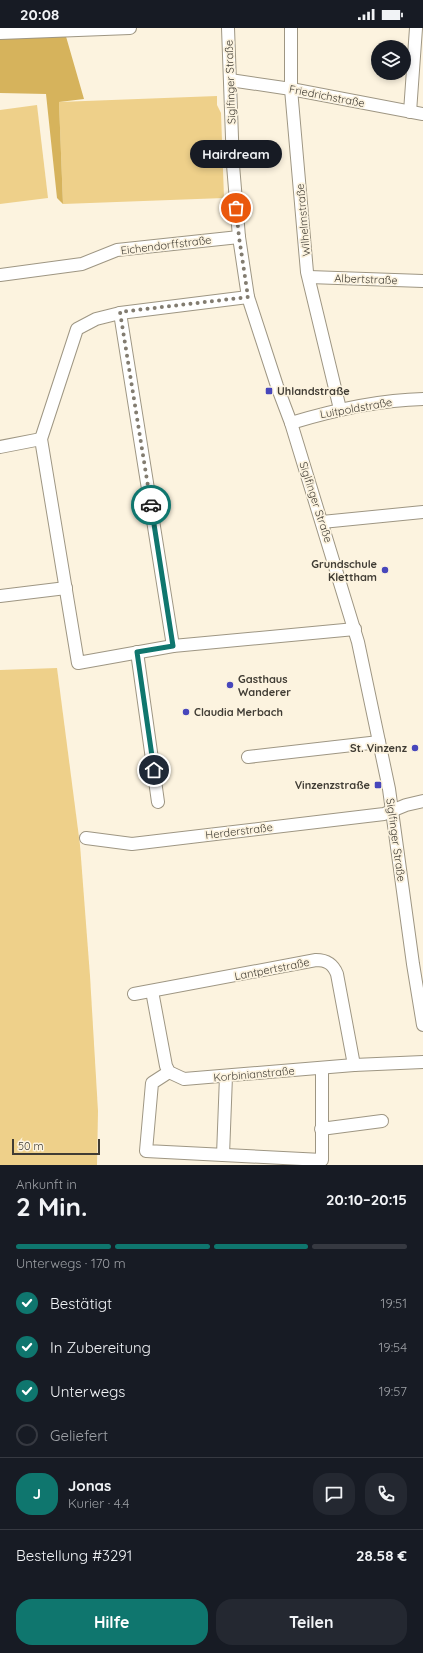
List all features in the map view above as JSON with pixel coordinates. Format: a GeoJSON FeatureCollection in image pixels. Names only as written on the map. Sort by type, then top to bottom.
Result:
{"type":"FeatureCollection","features":[{"type":"Feature","properties":{"kind":"street"},"geometry":{"type":"LineString","coordinates":[[0,33],[130,28]]}},
{"type":"Feature","properties":{"kind":"street","name":"Siglfinger Straße"},"geometry":{"type":"LineString","coordinates":[[228,28],[233,165],[239,237],[248,297],[275,380],[291,423],[355,629],[392,811],[423,1025]]}},
{"type":"Feature","properties":{"kind":"street","name":"Wilhelmstraße"},"geometry":{"type":"LineString","coordinates":[[291,28],[291,89],[308,277],[340,409]]}},
{"type":"Feature","properties":{"kind":"street"},"geometry":{"type":"LineString","coordinates":[[410,112],[418,58],[416,28]]}},
{"type":"Feature","properties":{"kind":"street","name":"Friedrichstraße"},"geometry":{"type":"LineString","coordinates":[[230,80],[291,89],[423,114]]}},
{"type":"Feature","properties":{"kind":"street","name":"Eichendorffstraße"},"geometry":{"type":"LineString","coordinates":[[0,275],[82,264],[117,250],[239,237]]}},
{"type":"Feature","properties":{"kind":"street","name":"Albertstraße"},"geometry":{"type":"LineString","coordinates":[[308,277],[423,281]]}},
{"type":"Feature","properties":{"kind":"street"},"geometry":{"type":"LineString","coordinates":[[248,297],[120,312],[96,319],[77,329],[41,439],[78,663],[173,646],[355,629]]}},
{"type":"Feature","properties":{"kind":"street"},"geometry":{"type":"LineString","coordinates":[[120,312],[173,646]]}},
{"type":"Feature","properties":{"kind":"street","name":"Luitpoldstraße"},"geometry":{"type":"LineString","coordinates":[[291,423],[340,409],[371,404],[423,399]]}},
{"type":"Feature","properties":{"kind":"street"},"geometry":{"type":"LineString","coordinates":[[0,446],[41,439]]}},
{"type":"Feature","properties":{"kind":"street"},"geometry":{"type":"LineString","coordinates":[[322,522],[423,512]]}},
{"type":"Feature","properties":{"kind":"street"},"geometry":{"type":"LineString","coordinates":[[0,596],[66,588]]}},
{"type":"Feature","properties":{"kind":"street"},"geometry":{"type":"LineString","coordinates":[[137,652],[158,802]]}},
{"type":"Feature","properties":{"kind":"street"},"geometry":{"type":"LineString","coordinates":[[248,757],[379,742]]}},
{"type":"Feature","properties":{"kind":"street"},"geometry":{"type":"LineString","coordinates":[[392,811],[406,805],[423,801]]}},
{"type":"Feature","properties":{"kind":"street","name":"Herderstraße"},"geometry":{"type":"LineString","coordinates":[[86,838],[132,844],[384,814],[392,811]]}},
{"type":"Feature","properties":{"kind":"street","name":"Lantpertstraße"},"geometry":{"type":"LineString","coordinates":[[134,994],[316,960],[327,962],[335,969],[337,974],[354,1065]]}},
{"type":"Feature","properties":{"kind":"street"},"geometry":{"type":"LineString","coordinates":[[152,991],[166,1066],[170,1072],[152,1083],[146,1151],[322,1162],[322,1068]]}},
{"type":"Feature","properties":{"kind":"street","name":"Korbinianstraße"},"geometry":{"type":"LineString","coordinates":[[170,1072],[184,1079],[354,1065],[423,1062]]}},
{"type":"Feature","properties":{"kind":"street"},"geometry":{"type":"LineString","coordinates":[[223,1155],[226,1076]]}},
{"type":"Feature","properties":{"kind":"street"},"geometry":{"type":"LineString","coordinates":[[322,1129],[382,1121]]}},
{"type":"Feature","properties":{"kind":"shaded area"},"geometry":{"type":"Polygon","coordinates":[[[65,33],[84,99],[59,102],[63,204],[57,198],[46,94],[0,93],[0,35],[65,33]]]}},
{"type":"Feature","properties":{"kind":"shaded area"},"geometry":{"type":"Polygon","coordinates":[[[217,96],[217,105],[221,113],[224,198],[63,204],[59,102],[217,96]]]}},
{"type":"Feature","properties":{"kind":"shaded area"},"geometry":{"type":"Polygon","coordinates":[[[37,105],[48,198],[0,204],[0,110],[37,105]]]}},
{"type":"Feature","properties":{"kind":"shaded area"},"geometry":{"type":"Polygon","coordinates":[[[57,668],[80,845],[98,1111],[97,1165],[0,1165],[0,670],[57,668]]]}},
{"type":"Feature","properties":{"kind":"way so far"},"geometry":{"type":"LineString","coordinates":[[151,505],[120,312],[248,297],[236,208]]}},
{"type":"Feature","properties":{"kind":"place","name":"Hairdream"},"geometry":{"type":"Point","coordinates":[236,208]}},
{"type":"Feature","properties":{"kind":"place","name":"Uhlandstraße"},"geometry":{"type":"Point","coordinates":[269,391]}},
{"type":"Feature","properties":{"kind":"place","name":"Grundschule Klettham"},"geometry":{"type":"Point","coordinates":[385,570]}},
{"type":"Feature","properties":{"kind":"place","name":"Gasthaus Wanderer"},"geometry":{"type":"Point","coordinates":[230,685]}},
{"type":"Feature","properties":{"kind":"place","name":"Claudia Merbach"},"geometry":{"type":"Point","coordinates":[186,712]}},
{"type":"Feature","properties":{"kind":"place","name":"St. Vinzenz"},"geometry":{"type":"Point","coordinates":[415,748]}},
{"type":"Feature","properties":{"kind":"place","name":"Vinzenzstraße"},"geometry":{"type":"Point","coordinates":[378,785]}},
{"type":"Feature","properties":{"kind":"route"},"geometry":{"type":"LineString","coordinates":[[151,505],[173,646],[137,652],[154,770]]}}]}
